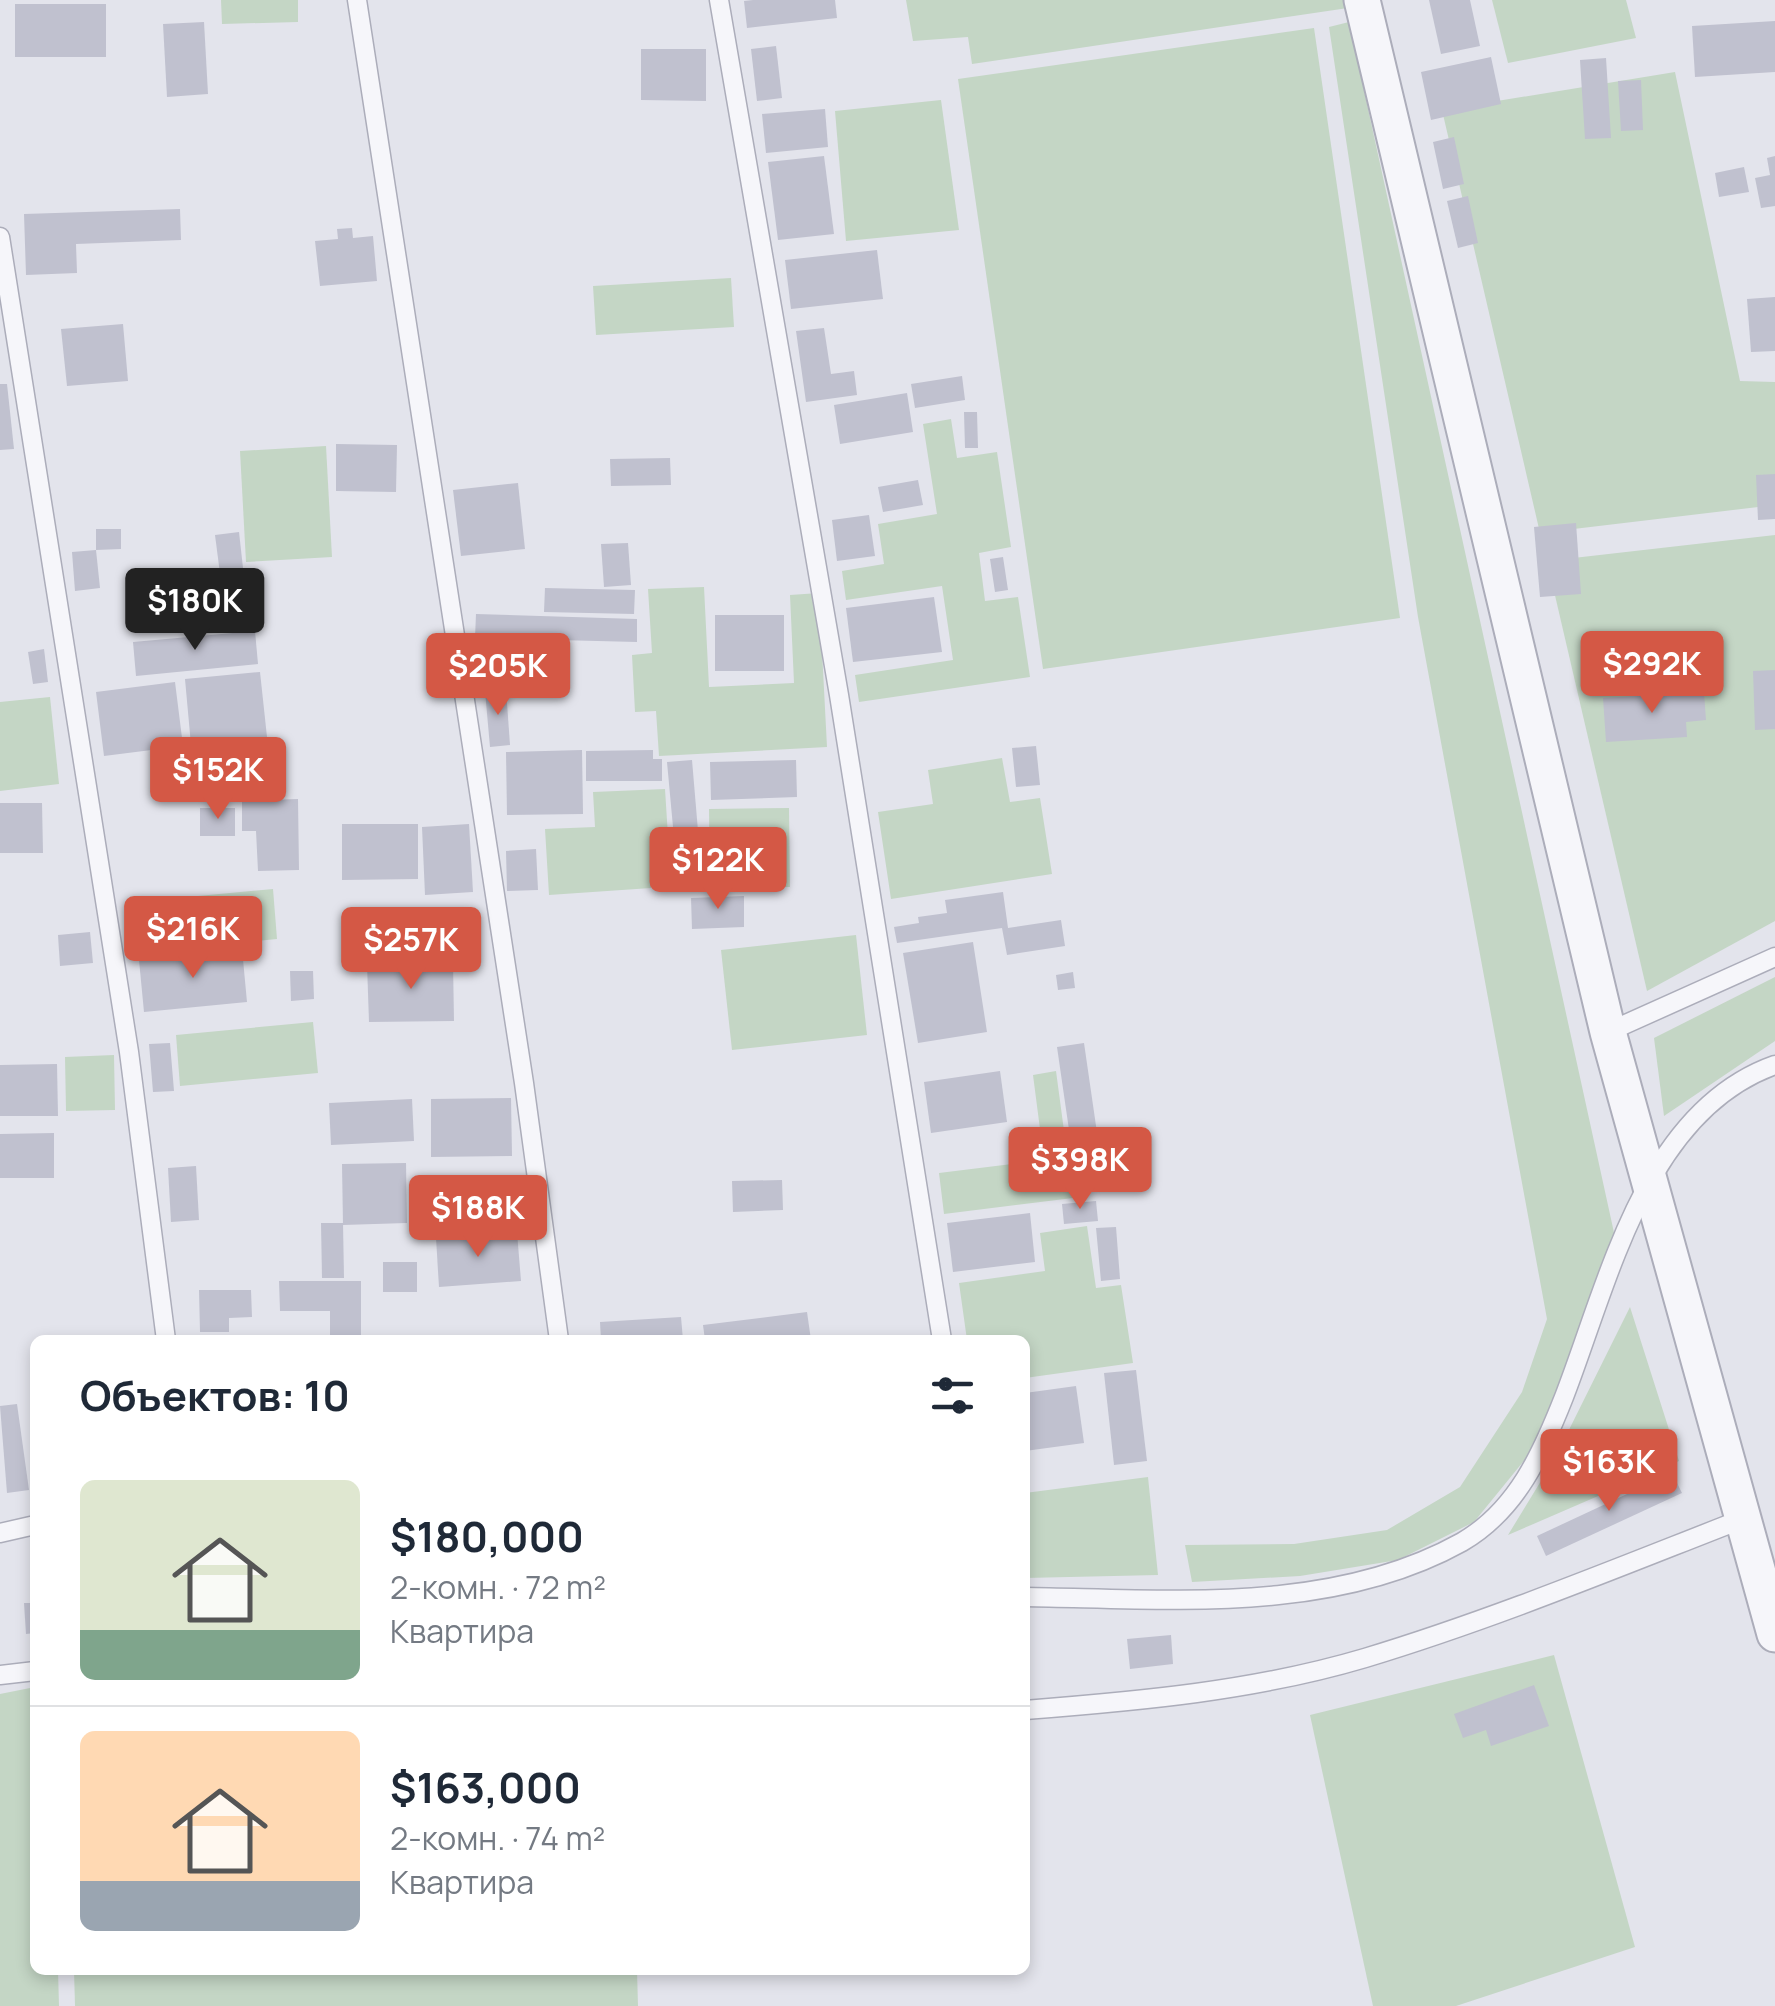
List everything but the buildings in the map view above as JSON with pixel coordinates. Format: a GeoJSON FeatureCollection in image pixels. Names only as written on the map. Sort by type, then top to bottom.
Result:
{"type":"FeatureCollection","features":[{"type":"Feature","properties":{"kind":"street"},"geometry":{"type":"LineString","coordinates":[[1362,0],[1608,1032],[1746,1518],[1775,1634]]}},
{"type":"Feature","properties":{"kind":"lane"},"geometry":{"type":"LineString","coordinates":[[357,0],[524,1083],[558,1335]]}},
{"type":"Feature","properties":{"kind":"lane"},"geometry":{"type":"LineString","coordinates":[[719,0],[839,695],[941,1335]]}},
{"type":"Feature","properties":{"kind":"lane"},"geometry":{"type":"LineString","coordinates":[[0,236],[129,1052],[165,1335]]}},
{"type":"Feature","properties":{"kind":"lane"},"geometry":{"type":"LineString","coordinates":[[1608,1032],[1775,957]]}},
{"type":"Feature","properties":{"kind":"lane"},"geometry":{"type":"LineString","coordinates":[[1030,1597],[1230,1600],[1317,1590],[1424,1560],[1486,1527],[1542,1455],[1649,1178],[1686,1124],[1759,1070],[1775,1065]]}},
{"type":"Feature","properties":{"kind":"lane"},"geometry":{"type":"LineString","coordinates":[[1030,1710],[1181,1697],[1362,1659],[1514,1608],[1746,1518]]}},
{"type":"Feature","properties":{"kind":"lane"},"geometry":{"type":"LineString","coordinates":[[0,1533],[30,1527]]}},
{"type":"Feature","properties":{"kind":"lane"},"geometry":{"type":"LineString","coordinates":[[0,1675],[30,1672]]}},
{"type":"Feature","properties":{"kind":"green space"},"geometry":{"type":"Polygon","coordinates":[[[221,0],[298,0],[298,22],[222,24],[221,0]]]}},
{"type":"Feature","properties":{"kind":"green space"},"geometry":{"type":"Polygon","coordinates":[[[906,0],[1346,0],[1348,8],[972,64],[968,37],[913,41],[906,0]]]}},
{"type":"Feature","properties":{"kind":"green space"},"geometry":{"type":"Polygon","coordinates":[[[1492,0],[1626,0],[1636,38],[1508,63],[1492,0]]]}},
{"type":"Feature","properties":{"kind":"green space"},"geometry":{"type":"Polygon","coordinates":[[[1349,22],[1620,1260],[1531,1452],[1474,1522],[1398,1560],[1300,1576],[1192,1582],[1185,1545],[1294,1544],[1387,1530],[1460,1487],[1522,1392],[1547,1319],[1418,617],[1329,27],[1349,22]]]}},
{"type":"Feature","properties":{"kind":"green space"},"geometry":{"type":"Polygon","coordinates":[[[1314,28],[1400,618],[1043,669],[958,79],[1314,28]]]}},
{"type":"Feature","properties":{"kind":"green space"},"geometry":{"type":"Polygon","coordinates":[[[1675,72],[1740,381],[1775,382],[1775,505],[1540,533],[1442,110],[1675,72]]]}},
{"type":"Feature","properties":{"kind":"green space"},"geometry":{"type":"Polygon","coordinates":[[[941,100],[959,230],[846,241],[835,111],[941,100]]]}},
{"type":"Feature","properties":{"kind":"green space"},"geometry":{"type":"Polygon","coordinates":[[[731,278],[734,327],[596,335],[593,286],[731,278]]]}},
{"type":"Feature","properties":{"kind":"green space"},"geometry":{"type":"Polygon","coordinates":[[[951,419],[957,458],[997,452],[1011,547],[979,553],[985,601],[1018,597],[1030,677],[859,702],[855,675],[953,660],[942,586],[846,600],[842,571],[884,564],[878,524],[937,514],[923,424],[951,419]]]}},
{"type":"Feature","properties":{"kind":"green space"},"geometry":{"type":"Polygon","coordinates":[[[326,446],[332,557],[246,562],[240,451],[326,446]]]}},
{"type":"Feature","properties":{"kind":"green space"},"geometry":{"type":"Polygon","coordinates":[[[1775,535],[1775,921],[1647,991],[1547,561],[1775,535]]]}},
{"type":"Feature","properties":{"kind":"green space"},"geometry":{"type":"Polygon","coordinates":[[[704,587],[709,687],[794,683],[790,595],[819,593],[827,747],[659,756],[656,711],[635,712],[632,655],[652,653],[648,589],[704,587]]]}},
{"type":"Feature","properties":{"kind":"green space"},"geometry":{"type":"Polygon","coordinates":[[[50,697],[59,784],[0,791],[0,702],[50,697]]]}},
{"type":"Feature","properties":{"kind":"green space"},"geometry":{"type":"Polygon","coordinates":[[[1002,758],[1010,802],[1040,798],[1052,874],[891,899],[878,812],[933,804],[928,770],[1002,758]]]}},
{"type":"Feature","properties":{"kind":"green space"},"geometry":{"type":"Polygon","coordinates":[[[665,789],[670,868],[650,869],[651,888],[549,895],[545,829],[595,827],[593,792],[665,789]]]}},
{"type":"Feature","properties":{"kind":"green space"},"geometry":{"type":"Polygon","coordinates":[[[789,808],[790,887],[710,888],[709,809],[789,808]]]}},
{"type":"Feature","properties":{"kind":"green space"},"geometry":{"type":"Polygon","coordinates":[[[273,889],[277,939],[140,952],[135,902],[273,889]]]}},
{"type":"Feature","properties":{"kind":"green space"},"geometry":{"type":"Polygon","coordinates":[[[856,935],[867,1035],[732,1050],[721,950],[856,935]]]}},
{"type":"Feature","properties":{"kind":"green space"},"geometry":{"type":"Polygon","coordinates":[[[1775,977],[1775,1041],[1664,1116],[1654,1038],[1775,977]]]}},
{"type":"Feature","properties":{"kind":"green space"},"geometry":{"type":"Polygon","coordinates":[[[313,1022],[318,1073],[180,1086],[176,1035],[313,1022]]]}},
{"type":"Feature","properties":{"kind":"green space"},"geometry":{"type":"Polygon","coordinates":[[[114,1055],[115,1110],[66,1111],[65,1057],[114,1055]]]}},
{"type":"Feature","properties":{"kind":"green space"},"geometry":{"type":"Polygon","coordinates":[[[1056,1071],[1073,1198],[944,1214],[939,1173],[1044,1160],[1033,1075],[1056,1071]]]}},
{"type":"Feature","properties":{"kind":"green space"},"geometry":{"type":"Polygon","coordinates":[[[1087,1226],[1096,1288],[1121,1285],[1133,1363],[1030,1377],[1030,1335],[966,1335],[959,1283],[1045,1271],[1040,1233],[1087,1226]]]}},
{"type":"Feature","properties":{"kind":"green space"},"geometry":{"type":"Polygon","coordinates":[[[1630,1307],[1679,1461],[1508,1535],[1555,1458],[1630,1307]]]}},
{"type":"Feature","properties":{"kind":"green space"},"geometry":{"type":"Polygon","coordinates":[[[1148,1477],[1158,1575],[1030,1578],[1030,1492],[1148,1477]]]}},
{"type":"Feature","properties":{"kind":"green space"},"geometry":{"type":"Polygon","coordinates":[[[1554,1655],[1635,1947],[1456,2006],[1373,2006],[1310,1715],[1554,1655]]]}},
{"type":"Feature","properties":{"kind":"green space"},"geometry":{"type":"Polygon","coordinates":[[[30,1688],[30,1975],[58,1975],[59,2006],[0,2006],[0,1694],[30,1688]]]}},
{"type":"Feature","properties":{"kind":"green space"},"geometry":{"type":"Polygon","coordinates":[[[74,1975],[637,1975],[638,2006],[75,2006],[74,1975]]]}}]}
